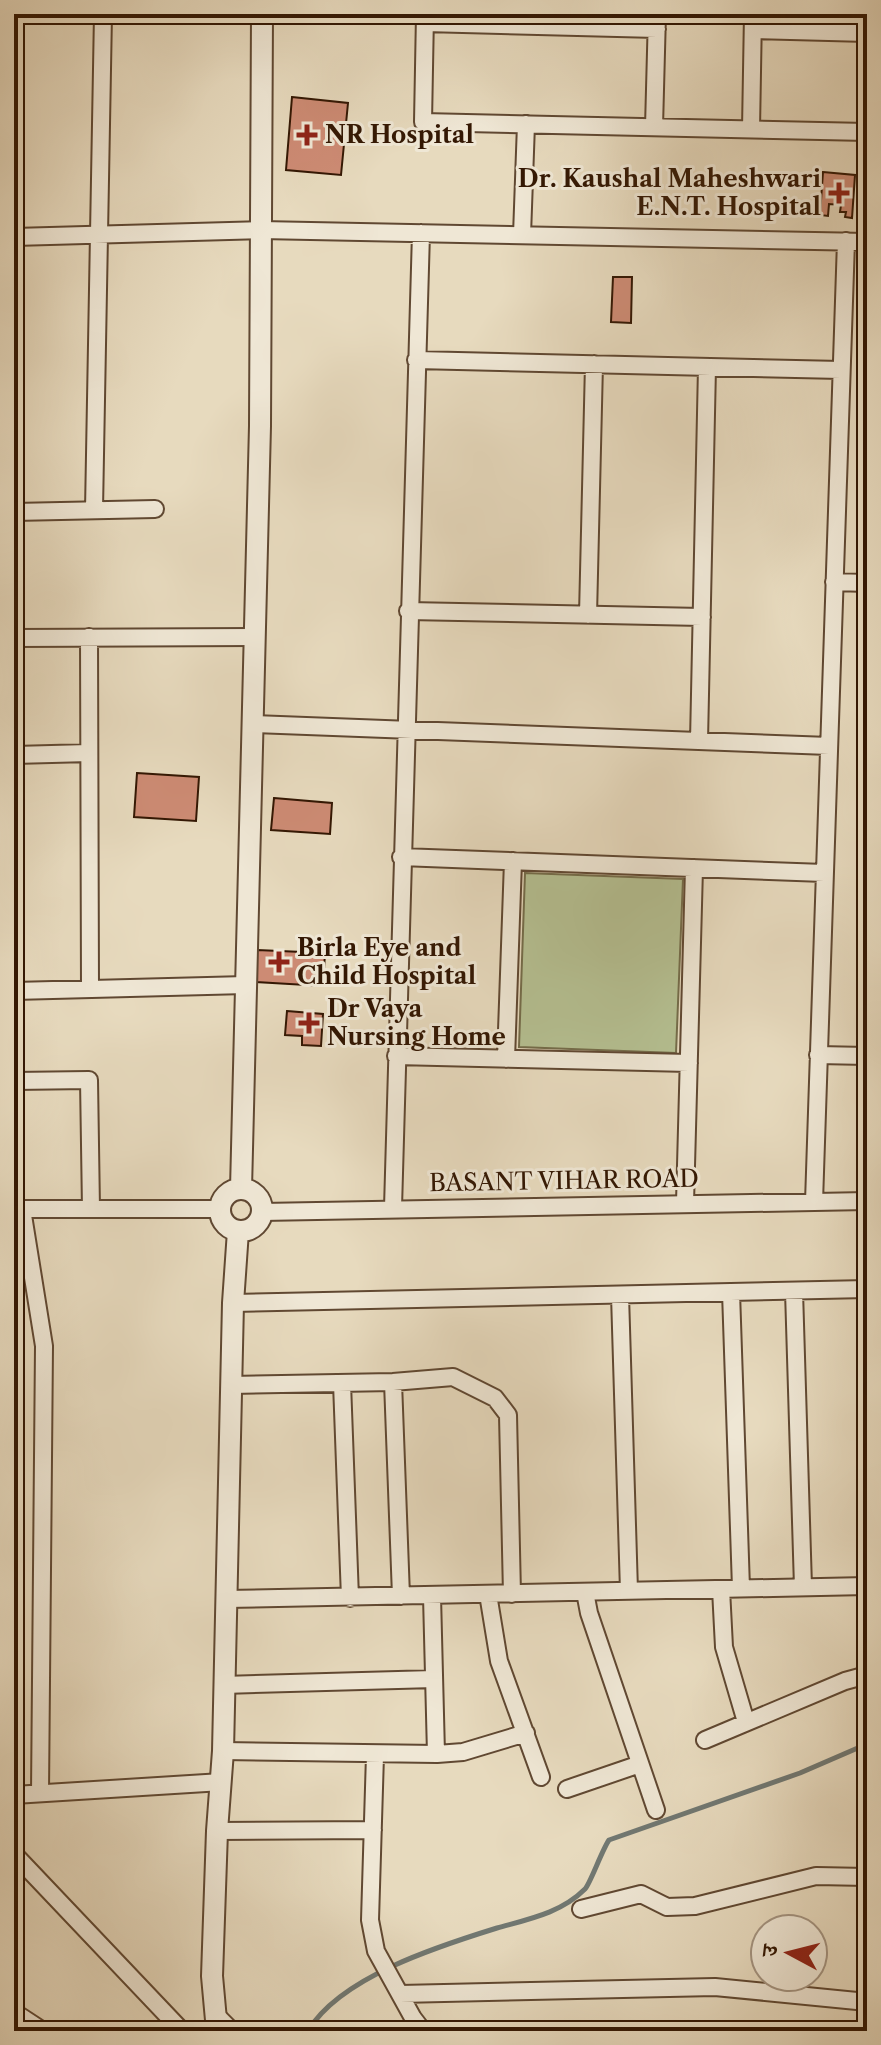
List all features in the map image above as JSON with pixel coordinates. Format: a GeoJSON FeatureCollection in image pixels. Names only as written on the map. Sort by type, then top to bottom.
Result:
{"type":"FeatureCollection","features":[{"type":"Feature","properties":{"kind":"street"},"geometry":{"type":"LineString","coordinates":[[94,510],[103,14]]}},
{"type":"Feature","properties":{"kind":"street"},"geometry":{"type":"LineString","coordinates":[[241,1189],[260,426],[262,14]]}},
{"type":"Feature","properties":{"kind":"street"},"geometry":{"type":"LineString","coordinates":[[751,129],[753,22],[864,33],[862,14]]}},
{"type":"Feature","properties":{"kind":"street"},"geometry":{"type":"LineString","coordinates":[[654,127],[657,21],[425,18],[423,122],[867,132]]}},
{"type":"Feature","properties":{"kind":"street"},"geometry":{"type":"LineString","coordinates":[[522,235],[526,124]]}},
{"type":"Feature","properties":{"kind":"street"},"geometry":{"type":"LineString","coordinates":[[14,237],[261,230],[867,242]]}},
{"type":"Feature","properties":{"kind":"street"},"geometry":{"type":"LineString","coordinates":[[393,1208],[404,730],[421,233]]}},
{"type":"Feature","properties":{"kind":"street"},"geometry":{"type":"LineString","coordinates":[[814,1202],[846,241]]}},
{"type":"Feature","properties":{"kind":"street"},"geometry":{"type":"LineString","coordinates":[[416,360],[841,370]]}},
{"type":"Feature","properties":{"kind":"street"},"geometry":{"type":"LineString","coordinates":[[588,615],[594,364]]}},
{"type":"Feature","properties":{"kind":"street"},"geometry":{"type":"LineString","coordinates":[[699,741],[707,367]]}},
{"type":"Feature","properties":{"kind":"street"},"geometry":{"type":"LineString","coordinates":[[14,512],[155,509]]}},
{"type":"Feature","properties":{"kind":"street"},"geometry":{"type":"LineString","coordinates":[[834,582],[867,583]]}},
{"type":"Feature","properties":{"kind":"street"},"geometry":{"type":"LineString","coordinates":[[408,611],[702,617]]}},
{"type":"Feature","properties":{"kind":"street"},"geometry":{"type":"LineString","coordinates":[[89,637],[90,989]]}},
{"type":"Feature","properties":{"kind":"street"},"geometry":{"type":"LineString","coordinates":[[14,638],[255,637]]}},
{"type":"Feature","properties":{"kind":"street"},"geometry":{"type":"LineString","coordinates":[[253,724],[829,746]]}},
{"type":"Feature","properties":{"kind":"street"},"geometry":{"type":"LineString","coordinates":[[14,755],[89,753]]}},
{"type":"Feature","properties":{"kind":"street"},"geometry":{"type":"LineString","coordinates":[[401,857],[824,873]]}},
{"type":"Feature","properties":{"kind":"street"},"geometry":{"type":"LineString","coordinates":[[506,1059],[513,861]]}},
{"type":"Feature","properties":{"kind":"street"},"geometry":{"type":"LineString","coordinates":[[685,1203],[694,868]]}},
{"type":"Feature","properties":{"kind":"street"},"geometry":{"type":"LineString","coordinates":[[14,991],[246,985]]}},
{"type":"Feature","properties":{"kind":"street"},"geometry":{"type":"LineString","coordinates":[[818,1055],[867,1056]]}},
{"type":"Feature","properties":{"kind":"street"},"geometry":{"type":"LineString","coordinates":[[396,1056],[689,1063]]}},
{"type":"Feature","properties":{"kind":"street"},"geometry":{"type":"LineString","coordinates":[[14,1081],[89,1080],[91,1209]]}},
{"type":"Feature","properties":{"kind":"street"},"geometry":{"type":"LineString","coordinates":[[241,1189],[251,1191],[257,1197],[262,1212],[254,1226],[238,1231],[226,1224],[220,1209],[226,1195],[241,1189]]}},
{"type":"Feature","properties":{"kind":"street","name":"BASANT VIHAR ROAD"},"geometry":{"type":"LineString","coordinates":[[262,1212],[867,1201]]}},
{"type":"Feature","properties":{"kind":"street"},"geometry":{"type":"LineString","coordinates":[[40,1793],[44,1346],[18,1209],[220,1209]]}},
{"type":"Feature","properties":{"kind":"street"},"geometry":{"type":"LineString","coordinates":[[232,2031],[216,2023],[212,1976],[217,1831],[222,1782],[233,1303],[238,1231]]}},
{"type":"Feature","properties":{"kind":"street"},"geometry":{"type":"LineString","coordinates":[[233,1303],[867,1289]]}},
{"type":"Feature","properties":{"kind":"street"},"geometry":{"type":"LineString","coordinates":[[794,1291],[803,1587]]}},
{"type":"Feature","properties":{"kind":"street"},"geometry":{"type":"LineString","coordinates":[[731,1292],[741,1588]]}},
{"type":"Feature","properties":{"kind":"street"},"geometry":{"type":"LineString","coordinates":[[620,1295],[629,1591]]}},
{"type":"Feature","properties":{"kind":"street"},"geometry":{"type":"LineString","coordinates":[[231,1385],[393,1382],[453,1377],[495,1398],[508,1415],[512,1594]]}},
{"type":"Feature","properties":{"kind":"street"},"geometry":{"type":"LineString","coordinates":[[393,1382],[401,1596]]}},
{"type":"Feature","properties":{"kind":"street"},"geometry":{"type":"LineString","coordinates":[[342,1383],[350,1598]]}},
{"type":"Feature","properties":{"kind":"street"},"geometry":{"type":"LineString","coordinates":[[226,1599],[867,1586]]}},
{"type":"Feature","properties":{"kind":"street"},"geometry":{"type":"LineString","coordinates":[[721,1589],[724,1647],[746,1722]]}},
{"type":"Feature","properties":{"kind":"street"},"geometry":{"type":"LineString","coordinates":[[585,1592],[589,1613],[656,1810]]}},
{"type":"Feature","properties":{"kind":"street"},"geometry":{"type":"LineString","coordinates":[[488,1594],[499,1661],[541,1777]]}},
{"type":"Feature","properties":{"kind":"street"},"geometry":{"type":"LineString","coordinates":[[432,1596],[436,1754]]}},
{"type":"Feature","properties":{"kind":"street"},"geometry":{"type":"LineString","coordinates":[[705,1740],[867,1675]]}},
{"type":"Feature","properties":{"kind":"street"},"geometry":{"type":"LineString","coordinates":[[223,1685],[434,1679]]}},
{"type":"Feature","properties":{"kind":"street"},"geometry":{"type":"LineString","coordinates":[[223,1751],[436,1754],[463,1752],[526,1733]]}},
{"type":"Feature","properties":{"kind":"street"},"geometry":{"type":"LineString","coordinates":[[375,1755],[370,1920],[376,1951],[423,2031]]}},
{"type":"Feature","properties":{"kind":"street"},"geometry":{"type":"LineString","coordinates":[[567,1789],[640,1764]]}},
{"type":"Feature","properties":{"kind":"street"},"geometry":{"type":"LineString","coordinates":[[14,1795],[222,1782]]}},
{"type":"Feature","properties":{"kind":"street"},"geometry":{"type":"LineString","coordinates":[[217,1831],[373,1830]]}},
{"type":"Feature","properties":{"kind":"street"},"geometry":{"type":"LineString","coordinates":[[14,1854],[182,2031]]}},
{"type":"Feature","properties":{"kind":"street"},"geometry":{"type":"LineString","coordinates":[[581,1909],[641,1894],[667,1907],[695,1906],[816,1876],[867,1877]]}},
{"type":"Feature","properties":{"kind":"street"},"geometry":{"type":"LineString","coordinates":[[398,1990],[715,1987],[867,2002]]}},
{"type":"Feature","properties":{"kind":"street"},"geometry":{"type":"LineString","coordinates":[[14,2012],[43,2031]]}},
{"type":"Feature","properties":{"kind":"green space"},"geometry":{"type":"Polygon","coordinates":[[[434,14],[549,14],[549,18],[433,18],[434,14]]]}},
{"type":"Feature","properties":{"kind":"green space"},"geometry":{"type":"Polygon","coordinates":[[[761,14],[851,14],[851,25],[761,23],[761,14]]]}},
{"type":"Feature","properties":{"kind":"green space"},"geometry":{"type":"Polygon","coordinates":[[[525,873],[683,879],[676,1053],[519,1047],[525,873]]]}},
{"type":"Feature","properties":{"kind":"building"},"geometry":{"type":"Polygon","coordinates":[[[292,97],[348,103],[341,175],[286,170],[292,97]]]}},
{"type":"Feature","properties":{"kind":"building"},"geometry":{"type":"Polygon","coordinates":[[[823,172],[855,175],[852,218],[845,217],[846,212],[840,212],[841,205],[829,204],[828,216],[820,215],[823,172]]]}},
{"type":"Feature","properties":{"kind":"building"},"geometry":{"type":"Polygon","coordinates":[[[613,277],[632,277],[631,323],[611,322],[613,277]]]}},
{"type":"Feature","properties":{"kind":"building"},"geometry":{"type":"Polygon","coordinates":[[[137,773],[199,777],[196,821],[134,817],[137,773]]]}},
{"type":"Feature","properties":{"kind":"building"},"geometry":{"type":"Polygon","coordinates":[[[274,798],[332,803],[330,834],[271,830],[274,798]]]}},
{"type":"Feature","properties":{"kind":"building"},"geometry":{"type":"Polygon","coordinates":[[[257,950],[325,953],[323,986],[256,982],[257,950]]]}},
{"type":"Feature","properties":{"kind":"building"},"geometry":{"type":"Polygon","coordinates":[[[287,1011],[323,1014],[321,1046],[302,1045],[302,1036],[285,1035],[287,1011]]]}},
{"type":"Feature","properties":{"kind":"waterway"},"geometry":{"type":"LineString","coordinates":[[308,2031],[323,2012],[343,1995],[393,1966],[566,1904],[585,1889],[609,1840],[800,1773],[867,1744]]}},
{"type":"Feature","properties":{"kind":"place","name":"NR Hospital"},"geometry":{"type":"Point","coordinates":[307,135]}},
{"type":"Feature","properties":{"kind":"place","name":"Dr. Kaushal Maheshwari E.N.T. Hospital"},"geometry":{"type":"Point","coordinates":[839,193]}},
{"type":"Feature","properties":{"kind":"place","name":"Birla Eye and Child Hospital"},"geometry":{"type":"Point","coordinates":[279,962]}},
{"type":"Feature","properties":{"kind":"place","name":"Dr Vaya Nursing Home"},"geometry":{"type":"Point","coordinates":[309,1023]}}]}
